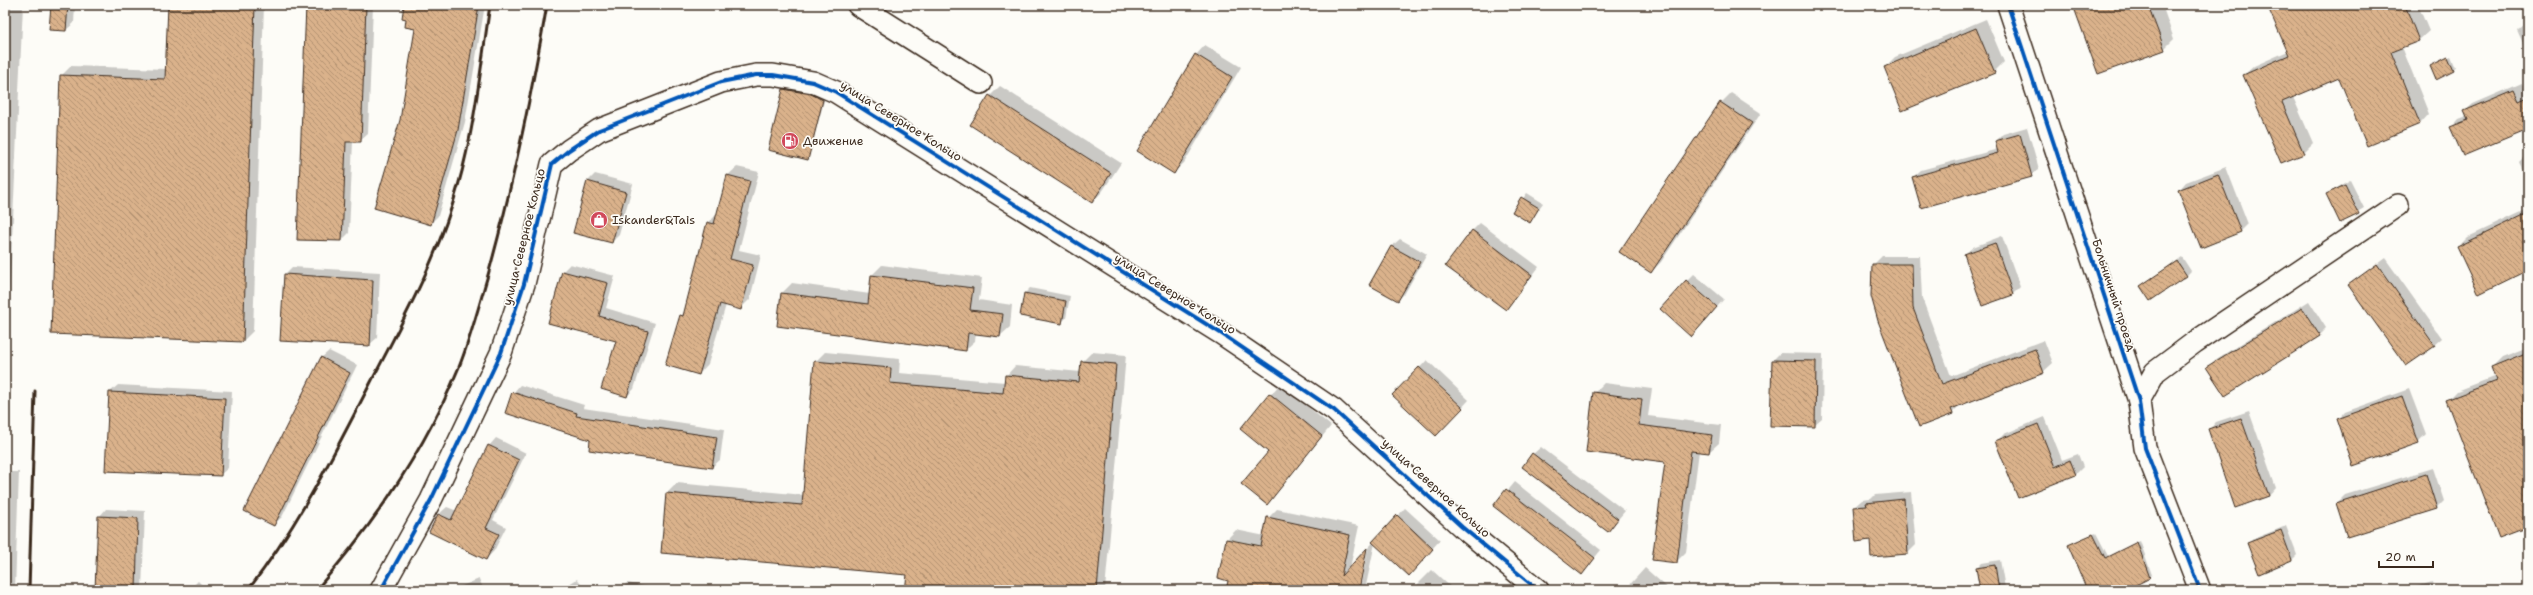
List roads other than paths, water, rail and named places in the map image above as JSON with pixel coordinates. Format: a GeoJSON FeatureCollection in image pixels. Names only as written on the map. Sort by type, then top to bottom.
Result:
{"type":"FeatureCollection","features":[{"type":"Feature","properties":{"kind":"street"},"geometry":{"type":"LineString","coordinates":[[858,5],[981,83]]}},
{"type":"Feature","properties":{"kind":"street","name":"Больничный проезд"},"geometry":{"type":"LineString","coordinates":[[2008,5],[2139,401],[2145,448],[2200,590]]}},
{"type":"Feature","properties":{"kind":"street","name":"улица Северное Кольцо"},"geometry":{"type":"LineString","coordinates":[[381,590],[435,493],[501,353],[524,284],[552,164],[569,150],[599,130],[721,82],[756,75],[795,78],[813,82],[836,92],[1222,334],[1334,410],[1462,527],[1538,590]]}},
{"type":"Feature","properties":{"kind":"street"},"geometry":{"type":"LineString","coordinates":[[2139,401],[2155,372],[2194,342],[2398,205]]}},
{"type":"Feature","properties":{"kind":"railway"},"geometry":{"type":"LineString","coordinates":[[248,590],[283,541],[314,489],[396,334],[431,262],[450,212],[464,164],[477,96],[490,5]]}},
{"type":"Feature","properties":{"kind":"railway"},"geometry":{"type":"LineString","coordinates":[[316,590],[358,539],[397,484],[431,427],[446,398],[459,367],[478,309],[506,208],[528,107],[547,5]]}},
{"type":"Feature","properties":{"kind":"railway"},"geometry":{"type":"LineString","coordinates":[[29,590],[35,391]]}},
{"type":"Feature","properties":{"kind":"place","name":"Движение"},"geometry":{"type":"Point","coordinates":[790,141]}},
{"type":"Feature","properties":{"kind":"place","name":"Iskander&Tais"},"geometry":{"type":"Point","coordinates":[599,220]}}]}
